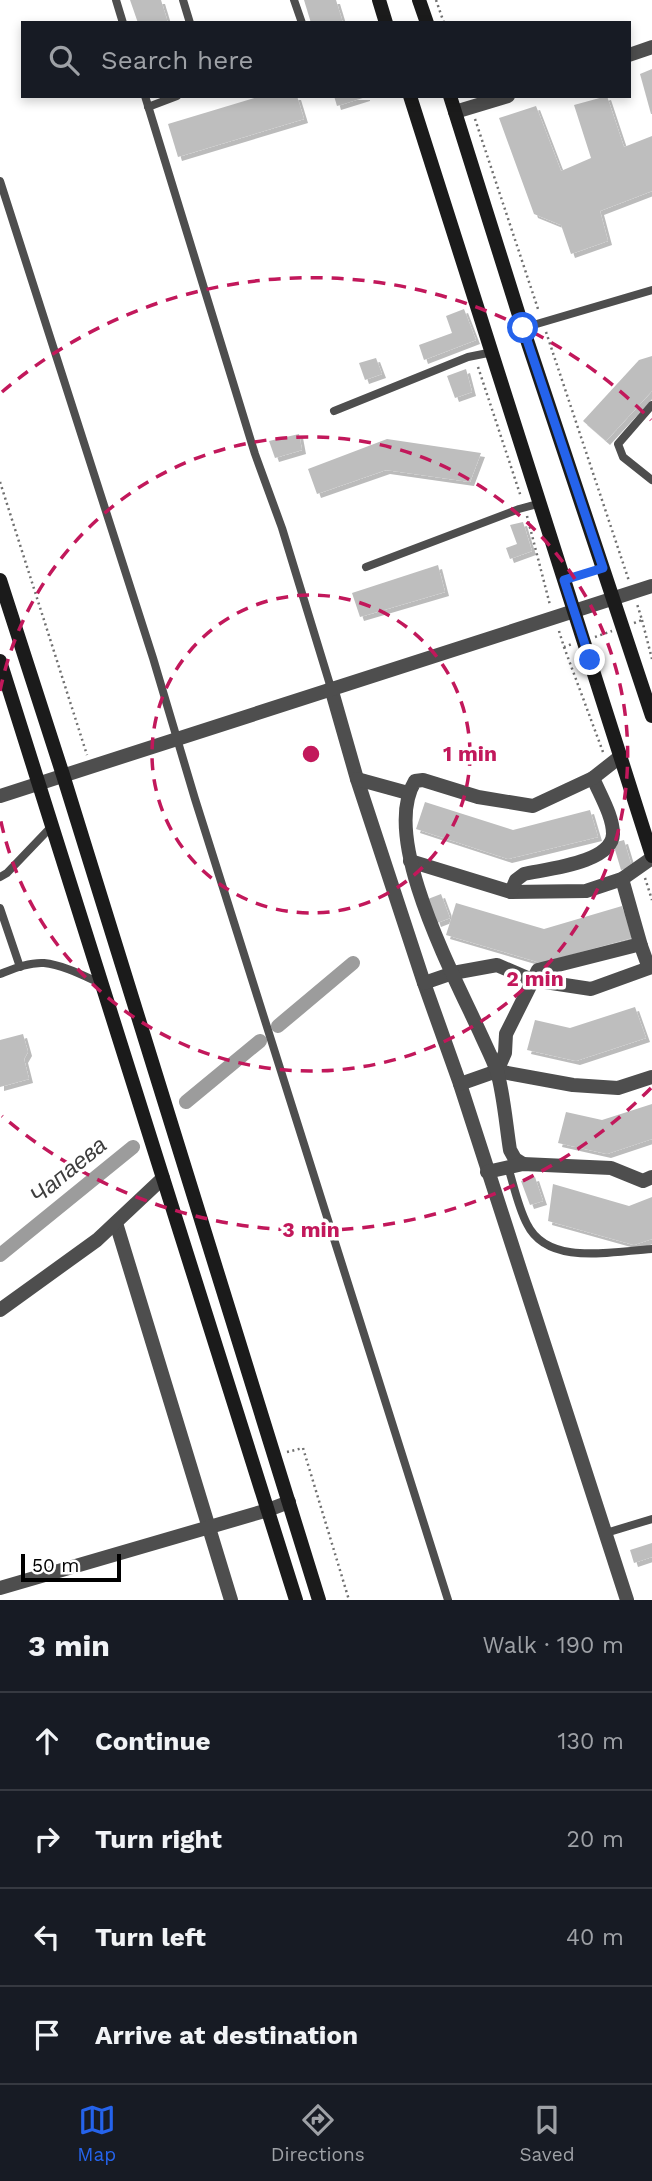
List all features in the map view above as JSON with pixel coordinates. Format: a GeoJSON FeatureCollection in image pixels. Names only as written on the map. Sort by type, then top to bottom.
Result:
{"type":"FeatureCollection","features":[{"type":"Feature","properties":{"kind":"main road"},"geometry":{"type":"LineString","coordinates":[[379,0],[385,21]]}},
{"type":"Feature","properties":{"kind":"main road"},"geometry":{"type":"LineString","coordinates":[[419,0],[426,21]]}},
{"type":"Feature","properties":{"kind":"main road"},"geometry":{"type":"LineString","coordinates":[[411,98],[652,857]]}},
{"type":"Feature","properties":{"kind":"main road"},"geometry":{"type":"LineString","coordinates":[[451,98],[523,328],[652,716]]}},
{"type":"Feature","properties":{"kind":"main road"},"geometry":{"type":"LineString","coordinates":[[0,580],[64,775],[320,1600]]}},
{"type":"Feature","properties":{"kind":"main road"},"geometry":{"type":"LineString","coordinates":[[0,661],[296,1600]]}},
{"type":"Feature","properties":{"kind":"street"},"geometry":{"type":"LineString","coordinates":[[631,54],[652,47]]}},
{"type":"Feature","properties":{"kind":"street"},"geometry":{"type":"LineString","coordinates":[[456,112],[503,98]]}},
{"type":"Feature","properties":{"kind":"street"},"geometry":{"type":"LineString","coordinates":[[0,796],[652,586]]}},
{"type":"Feature","properties":{"kind":"street"},"geometry":{"type":"LineString","coordinates":[[331,688],[357,779],[460,1084],[627,1600]]}},
{"type":"Feature","properties":{"kind":"street"},"geometry":{"type":"LineString","coordinates":[[523,1164],[515,1159],[510,1150],[497,1071],[430,920],[410,861],[406,836],[408,793],[415,781],[424,780],[478,797],[533,806],[593,778],[621,756]]}},
{"type":"Feature","properties":{"kind":"street"},"geometry":{"type":"LineString","coordinates":[[511,892],[516,880],[524,874],[592,859],[608,847],[613,837],[610,818],[593,778]]}},
{"type":"Feature","properties":{"kind":"street"},"geometry":{"type":"LineString","coordinates":[[357,779],[408,793]]}},
{"type":"Feature","properties":{"kind":"street"},"geometry":{"type":"LineString","coordinates":[[410,861],[511,892],[586,891],[622,879],[652,857]]}},
{"type":"Feature","properties":{"kind":"street"},"geometry":{"type":"LineString","coordinates":[[424,983],[453,973],[497,965],[532,980],[591,989],[651,971],[622,879]]}},
{"type":"Feature","properties":{"kind":"street"},"geometry":{"type":"LineString","coordinates":[[497,1071],[505,1053],[506,1034],[538,970],[641,946]]}},
{"type":"Feature","properties":{"kind":"street"},"geometry":{"type":"LineString","coordinates":[[460,1084],[497,1071],[573,1085],[618,1088],[652,1077]]}},
{"type":"Feature","properties":{"kind":"street"},"geometry":{"type":"LineString","coordinates":[[487,1172],[523,1164],[611,1168],[643,1181],[652,1177]]}},
{"type":"Feature","properties":{"kind":"street"},"geometry":{"type":"LineString","coordinates":[[0,1310],[116,1223],[163,1178]]}},
{"type":"Feature","properties":{"kind":"street"},"geometry":{"type":"LineString","coordinates":[[116,1223],[231,1600]]}},
{"type":"Feature","properties":{"kind":"street"},"geometry":{"type":"LineString","coordinates":[[0,1588],[289,1502]]}},
{"type":"Feature","properties":{"kind":"lane"},"geometry":{"type":"LineString","coordinates":[[116,0],[122,21]]}},
{"type":"Feature","properties":{"kind":"lane"},"geometry":{"type":"LineString","coordinates":[[183,0],[189,21]]}},
{"type":"Feature","properties":{"kind":"lane"},"geometry":{"type":"LineString","coordinates":[[294,0],[301,21]]}},
{"type":"Feature","properties":{"kind":"lane"},"geometry":{"type":"LineString","coordinates":[[146,98],[331,688]]}},
{"type":"Feature","properties":{"kind":"lane"},"geometry":{"type":"LineString","coordinates":[[148,107],[172,98]]}},
{"type":"Feature","properties":{"kind":"lane"},"geometry":{"type":"LineString","coordinates":[[0,181],[149,645],[176,739],[448,1600]]}},
{"type":"Feature","properties":{"kind":"lane"},"geometry":{"type":"LineString","coordinates":[[523,328],[652,290]]}},
{"type":"Feature","properties":{"kind":"lane"},"geometry":{"type":"LineString","coordinates":[[334,411],[474,356],[493,352]]}},
{"type":"Feature","properties":{"kind":"lane"},"geometry":{"type":"LineString","coordinates":[[652,405],[618,444],[623,457],[652,480]]}},
{"type":"Feature","properties":{"kind":"lane"},"geometry":{"type":"LineString","coordinates":[[366,567],[541,503]]}},
{"type":"Feature","properties":{"kind":"lane"},"geometry":{"type":"LineString","coordinates":[[0,877],[52,826]]}},
{"type":"Feature","properties":{"kind":"lane"},"geometry":{"type":"LineString","coordinates":[[1,915],[20,967]]}},
{"type":"Feature","properties":{"kind":"lane"},"geometry":{"type":"LineString","coordinates":[[0,974],[43,963],[102,984]]}},
{"type":"Feature","properties":{"kind":"lane"},"geometry":{"type":"LineString","coordinates":[[508,1167],[527,1227],[548,1246],[568,1254],[652,1249]]}},
{"type":"Feature","properties":{"kind":"lane"},"geometry":{"type":"LineString","coordinates":[[607,1532],[652,1519]]}},
{"type":"Feature","properties":{"kind":"path"},"geometry":{"type":"LineString","coordinates":[[436,0],[443,21]]}},
{"type":"Feature","properties":{"kind":"path"},"geometry":{"type":"LineString","coordinates":[[472,108],[633,592],[652,659]]}},
{"type":"Feature","properties":{"kind":"path"},"geometry":{"type":"LineString","coordinates":[[474,356],[524,507],[544,586],[564,647],[642,620]]}},
{"type":"Feature","properties":{"kind":"path"},"geometry":{"type":"LineString","coordinates":[[0,482],[90,766]]}},
{"type":"Feature","properties":{"kind":"path"},"geometry":{"type":"LineString","coordinates":[[544,586],[603,568]]}},
{"type":"Feature","properties":{"kind":"path"},"geometry":{"type":"LineString","coordinates":[[274,1456],[303,1448],[349,1600]]}},
{"type":"Feature","properties":{"kind":"building"},"geometry":{"type":"Polygon","coordinates":[[[130,0],[161,0],[167,21],[137,21],[130,0]]]}},
{"type":"Feature","properties":{"kind":"building"},"geometry":{"type":"Polygon","coordinates":[[[304,0],[336,0],[342,21],[310,21],[304,0]]]}},
{"type":"Feature","properties":{"kind":"building"},"geometry":{"type":"Polygon","coordinates":[[[652,69],[652,114],[651,114],[640,74],[652,69]]]}},
{"type":"Feature","properties":{"kind":"building"},"geometry":{"type":"Polygon","coordinates":[[[254,98],[298,98],[304,119],[178,157],[168,124],[254,98]]]}},
{"type":"Feature","properties":{"kind":"building"},"geometry":{"type":"Polygon","coordinates":[[[335,98],[363,98],[337,106],[335,98]]]}},
{"type":"Feature","properties":{"kind":"building"},"geometry":{"type":"Polygon","coordinates":[[[608,98],[624,147],[652,136],[652,191],[600,211],[608,241],[571,254],[561,225],[534,214],[499,118],[536,106],[561,171],[591,158],[574,105],[608,98]]]}},
{"type":"Feature","properties":{"kind":"building"},"geometry":{"type":"Polygon","coordinates":[[[464,309],[476,340],[424,360],[419,345],[452,333],[446,316],[464,309]]]}},
{"type":"Feature","properties":{"kind":"building"},"geometry":{"type":"Polygon","coordinates":[[[652,356],[652,391],[606,441],[583,421],[639,360],[652,356]]]}},
{"type":"Feature","properties":{"kind":"building"},"geometry":{"type":"Polygon","coordinates":[[[376,358],[382,374],[365,380],[359,363],[376,358]]]}},
{"type":"Feature","properties":{"kind":"building"},"geometry":{"type":"Polygon","coordinates":[[[466,369],[472,392],[455,398],[447,376],[466,369]]]}},
{"type":"Feature","properties":{"kind":"building"},"geometry":{"type":"Polygon","coordinates":[[[299,434],[302,450],[275,458],[269,441],[299,434]]]}},
{"type":"Feature","properties":{"kind":"building"},"geometry":{"type":"Polygon","coordinates":[[[387,439],[481,453],[470,482],[386,470],[317,494],[308,469],[387,439]]]}},
{"type":"Feature","properties":{"kind":"building"},"geometry":{"type":"Polygon","coordinates":[[[523,522],[532,551],[510,559],[506,548],[517,544],[510,525],[523,522]]]}},
{"type":"Feature","properties":{"kind":"building"},"geometry":{"type":"Polygon","coordinates":[[[438,565],[445,592],[360,617],[352,593],[438,565]]]}},
{"type":"Feature","properties":{"kind":"building"},"geometry":{"type":"Polygon","coordinates":[[[425,802],[513,830],[590,810],[598,837],[508,859],[416,829],[425,802]]]}},
{"type":"Feature","properties":{"kind":"building"},"geometry":{"type":"Polygon","coordinates":[[[624,840],[632,867],[621,870],[613,843],[624,840]]]}},
{"type":"Feature","properties":{"kind":"building"},"geometry":{"type":"Polygon","coordinates":[[[441,894],[450,918],[437,923],[428,899],[441,894]]]}},
{"type":"Feature","properties":{"kind":"building"},"geometry":{"type":"Polygon","coordinates":[[[456,903],[544,929],[622,906],[632,938],[541,963],[446,935],[456,903]]]}},
{"type":"Feature","properties":{"kind":"building"},"geometry":{"type":"Polygon","coordinates":[[[635,1007],[646,1038],[576,1061],[527,1050],[535,1020],[570,1028],[635,1007]]]}},
{"type":"Feature","properties":{"kind":"building"},"geometry":{"type":"Polygon","coordinates":[[[23,1034],[28,1052],[24,1059],[29,1079],[0,1087],[0,1040],[23,1034]]]}},
{"type":"Feature","properties":{"kind":"building"},"geometry":{"type":"Polygon","coordinates":[[[652,1104],[652,1139],[607,1154],[558,1143],[566,1112],[602,1120],[652,1104]]]}},
{"type":"Feature","properties":{"kind":"building"},"geometry":{"type":"Polygon","coordinates":[[[535,1177],[543,1201],[530,1205],[521,1181],[535,1177]]]}},
{"type":"Feature","properties":{"kind":"building"},"geometry":{"type":"Polygon","coordinates":[[[553,1184],[629,1206],[652,1197],[652,1239],[634,1245],[548,1221],[553,1184]]]}},
{"type":"Feature","properties":{"kind":"building"},"geometry":{"type":"Polygon","coordinates":[[[652,1543],[652,1557],[634,1563],[630,1550],[652,1543]]]}},
{"type":"Feature","properties":{"kind":"waterway","name":"Чапаева"},"geometry":{"type":"LineString","coordinates":[[278,1026],[353,963]]}},
{"type":"Feature","properties":{"kind":"waterway","name":"Чапаева"},"geometry":{"type":"LineString","coordinates":[[186,1102],[260,1041]]}},
{"type":"Feature","properties":{"kind":"waterway","name":"Чапаева"},"geometry":{"type":"LineString","coordinates":[[0,1255],[133,1147]]}},
{"type":"Feature","properties":{"kind":"route"},"geometry":{"type":"LineString","coordinates":[[523,328],[603,568],[564,580],[590,660]]}}]}
